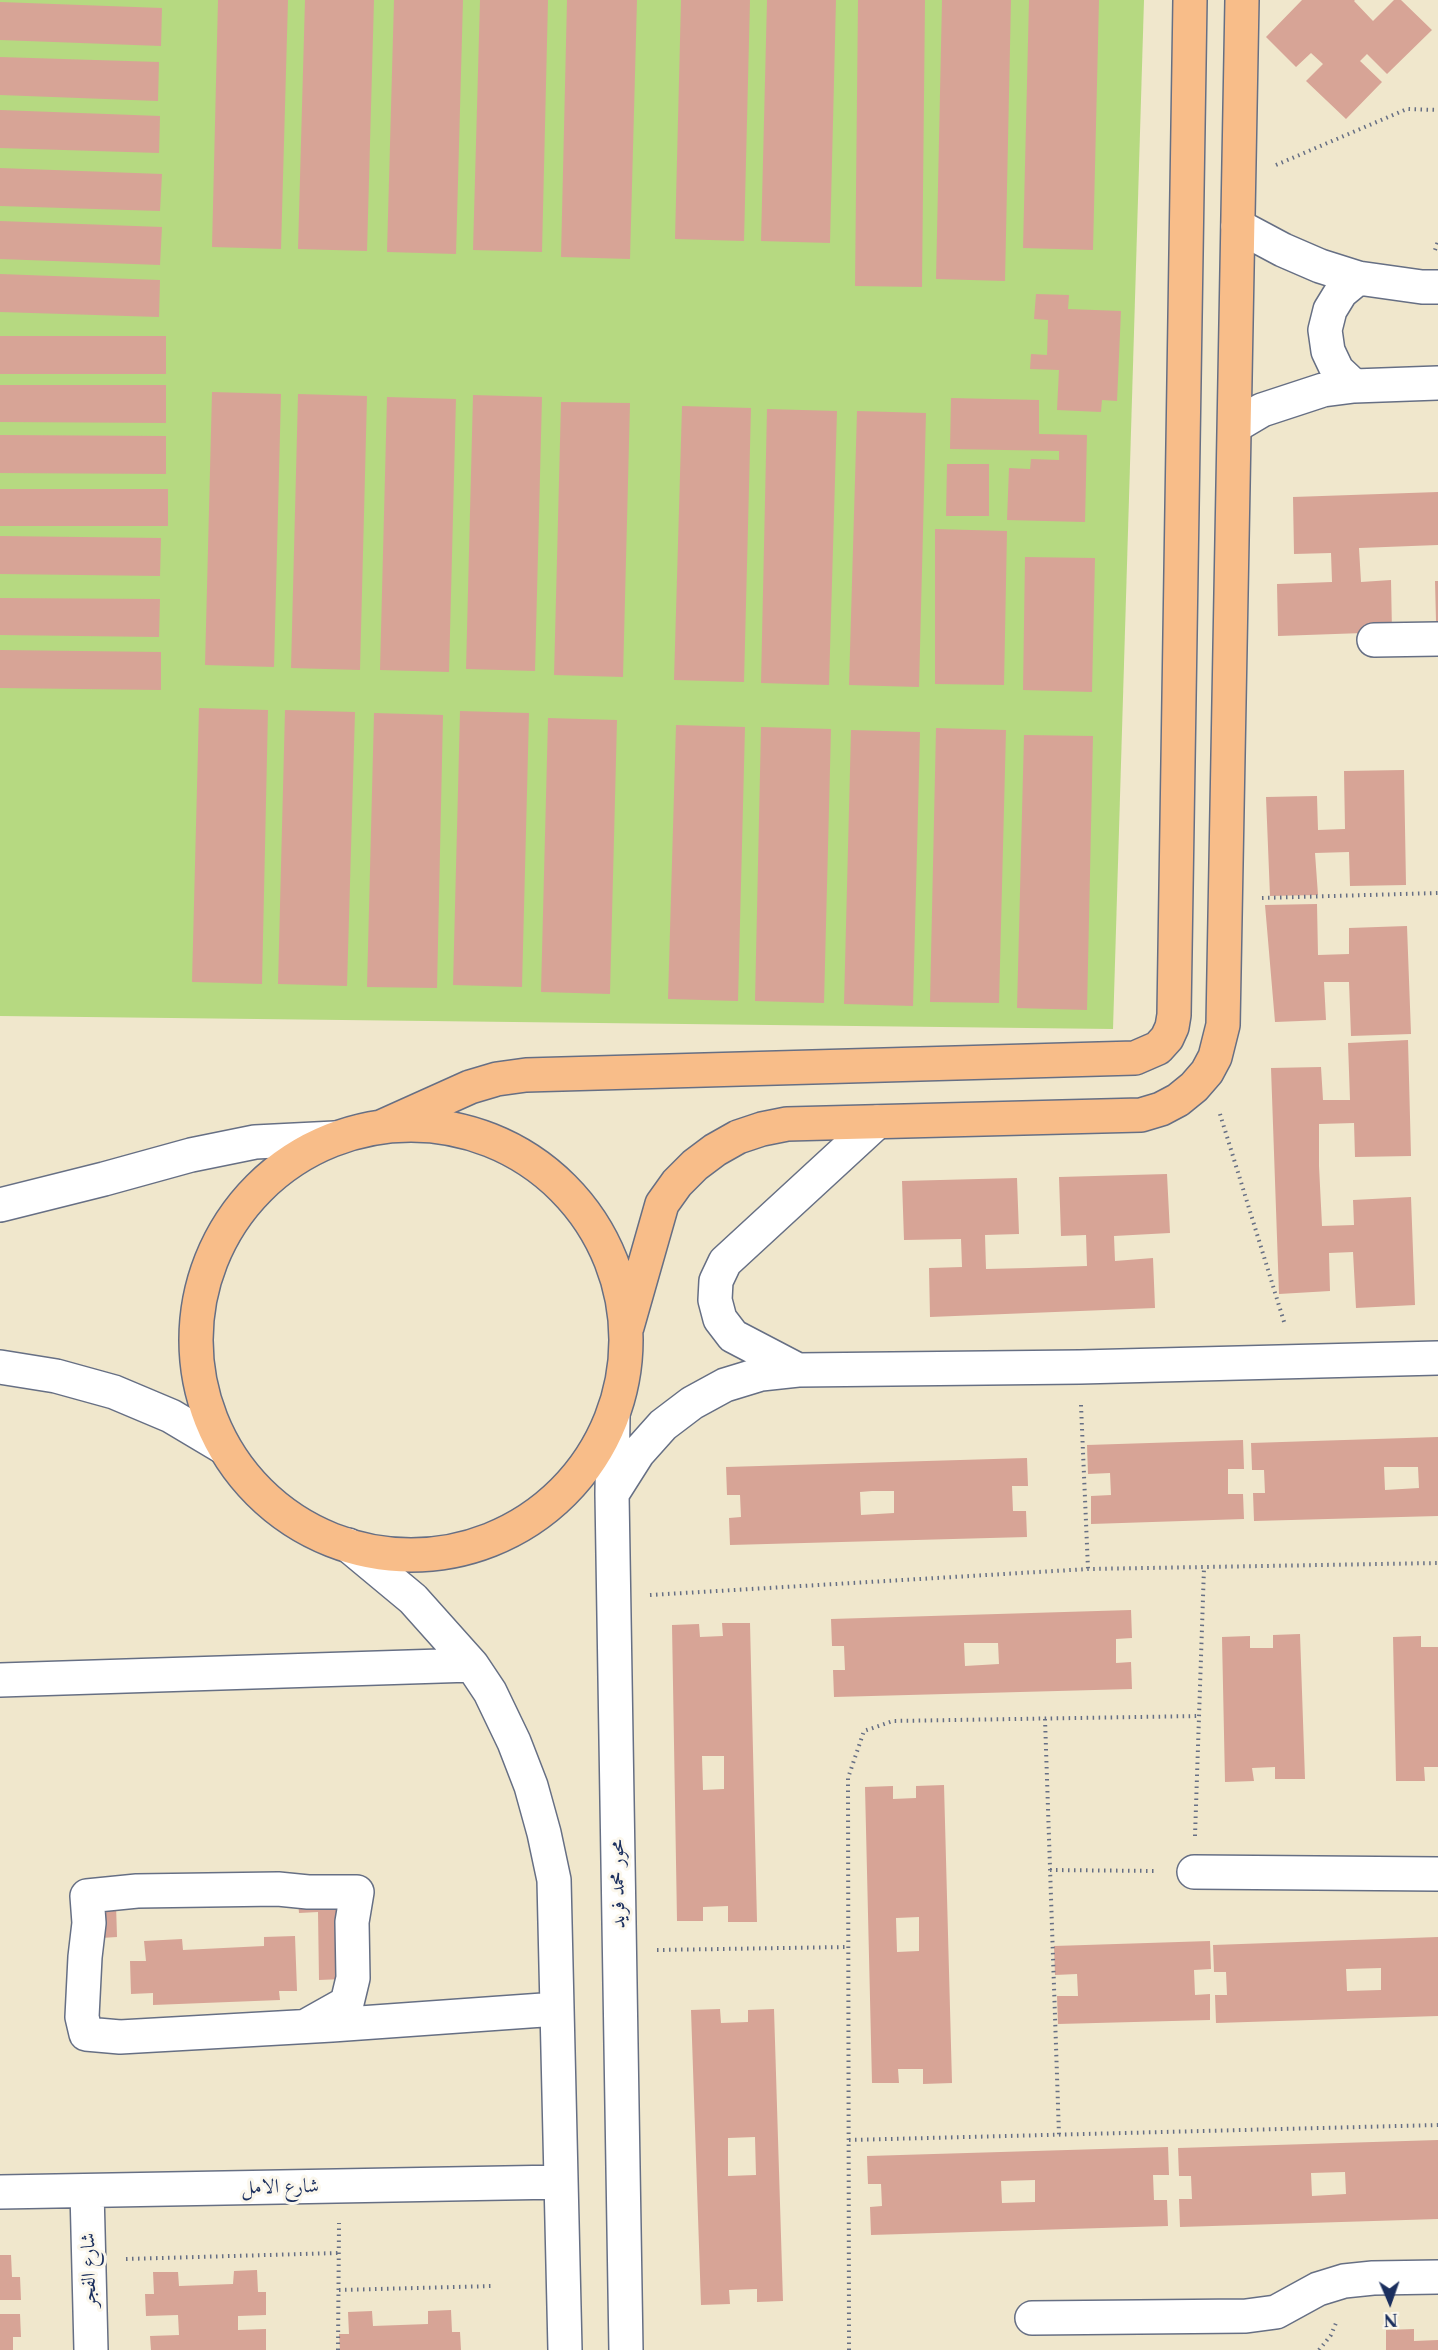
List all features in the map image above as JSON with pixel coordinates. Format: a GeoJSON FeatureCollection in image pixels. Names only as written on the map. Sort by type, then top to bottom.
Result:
{"type":"FeatureCollection","features":[{"type":"Feature","properties":{"kind":"main road"},"geometry":{"type":"LineString","coordinates":[[1190,0],[1174,1015],[1167,1038],[1158,1048],[1135,1058],[526,1075],[497,1079],[470,1087],[381,1127],[335,1138],[288,1163],[249,1198],[218,1242],[201,1292],[195,1345],[203,1398],[224,1447],[247,1479],[276,1507],[310,1530],[348,1545],[390,1553],[433,1553],[475,1545],[514,1528],[550,1504],[580,1474],[603,1438],[613,1417],[624,1374],[627,1327],[662,1204],[677,1183],[695,1165],[738,1137],[787,1124],[1141,1115],[1161,1109],[1178,1100],[1207,1072],[1215,1057],[1224,1025],[1242,0]]}},
{"type":"Feature","properties":{"kind":"main road"},"geometry":{"type":"LineString","coordinates":[[381,1127],[427,1125],[480,1136],[528,1159],[569,1193],[601,1237],[619,1281],[627,1327]]}},
{"type":"Feature","properties":{"kind":"street"},"geometry":{"type":"LineString","coordinates":[[1238,226],[1283,250],[1320,266],[1358,278],[1438,287]]}},
{"type":"Feature","properties":{"kind":"street"},"geometry":{"type":"LineString","coordinates":[[1354,386],[1337,370],[1328,351],[1325,330],[1330,310],[1341,292],[1358,278]]}},
{"type":"Feature","properties":{"kind":"street"},"geometry":{"type":"LineString","coordinates":[[1234,426],[1262,410],[1323,390],[1354,386],[1438,383]]}},
{"type":"Feature","properties":{"kind":"street"},"geometry":{"type":"LineString","coordinates":[[1374,640],[1438,639]]}},
{"type":"Feature","properties":{"kind":"street"},"geometry":{"type":"LineString","coordinates":[[798,1370],[733,1335],[720,1319],[715,1300],[716,1281],[725,1262],[877,1122]]}},
{"type":"Feature","properties":{"kind":"street"},"geometry":{"type":"LineString","coordinates":[[0,1205],[191,1155],[255,1142],[335,1138]]}},
{"type":"Feature","properties":{"kind":"street"},"geometry":{"type":"LineString","coordinates":[[612,1494],[638,1453],[663,1425],[692,1403],[725,1385],[760,1374],[798,1370],[1080,1367],[1438,1358]]}},
{"type":"Feature","properties":{"kind":"street"},"geometry":{"type":"LineString","coordinates":[[0,1367],[56,1376],[114,1392],[171,1416],[224,1447]]}},
{"type":"Feature","properties":{"kind":"street","name":"محور محمد فريد"},"geometry":{"type":"LineString","coordinates":[[613,1417],[613,1597],[626,2350]]}},
{"type":"Feature","properties":{"kind":"street"},"geometry":{"type":"LineString","coordinates":[[348,1545],[413,1599],[472,1665],[489,1692],[514,1742],[531,1786],[544,1833],[554,1880],[564,2350]]}},
{"type":"Feature","properties":{"kind":"street"},"geometry":{"type":"LineString","coordinates":[[0,1680],[472,1665]]}},
{"type":"Feature","properties":{"kind":"street"},"geometry":{"type":"LineString","coordinates":[[1194,1872],[1438,1874]]}},
{"type":"Feature","properties":{"kind":"street"},"geometry":{"type":"LineString","coordinates":[[306,2026],[347,2003],[353,1978],[352,1922],[357,1892],[266,1889],[137,1891],[87,1896],[89,1923],[82,2017],[86,2034],[120,2037],[306,2026],[557,2009]]}},
{"type":"Feature","properties":{"kind":"street","name":"شارع الامل"},"geometry":{"type":"LineString","coordinates":[[0,2192],[561,2182]]}},
{"type":"Feature","properties":{"kind":"street","name":"شارع الفجر"},"geometry":{"type":"LineString","coordinates":[[87,2191],[91,2350]]}},
{"type":"Feature","properties":{"kind":"street"},"geometry":{"type":"LineString","coordinates":[[1032,2318],[1246,2316],[1276,2313],[1318,2289],[1344,2281],[1438,2277]]}},
{"type":"Feature","properties":{"kind":"path"},"geometry":{"type":"LineString","coordinates":[[1239,181],[1407,109],[1438,110]]}},
{"type":"Feature","properties":{"kind":"path"},"geometry":{"type":"LineString","coordinates":[[1226,899],[1438,893]]}},
{"type":"Feature","properties":{"kind":"path"},"geometry":{"type":"LineString","coordinates":[[1207,1072],[1296,1360]]}},
{"type":"Feature","properties":{"kind":"path"},"geometry":{"type":"LineString","coordinates":[[1080,1367],[1088,1569]]}},
{"type":"Feature","properties":{"kind":"path"},"geometry":{"type":"LineString","coordinates":[[613,1597],[1088,1569],[1438,1563]]}},
{"type":"Feature","properties":{"kind":"path"},"geometry":{"type":"LineString","coordinates":[[1050,1869],[1194,1872],[1204,1568]]}},
{"type":"Feature","properties":{"kind":"path"},"geometry":{"type":"LineString","coordinates":[[849,2350],[848,1778],[864,1731],[893,1721],[1199,1716]]}},
{"type":"Feature","properties":{"kind":"path"},"geometry":{"type":"LineString","coordinates":[[1044,1719],[1059,2135]]}},
{"type":"Feature","properties":{"kind":"path"},"geometry":{"type":"LineString","coordinates":[[618,1951],[848,1947]]}},
{"type":"Feature","properties":{"kind":"path"},"geometry":{"type":"LineString","coordinates":[[849,2140],[1438,2125]]}},
{"type":"Feature","properties":{"kind":"path"},"geometry":{"type":"LineString","coordinates":[[338,2350],[340,2186]]}},
{"type":"Feature","properties":{"kind":"path"},"geometry":{"type":"LineString","coordinates":[[89,2260],[338,2253]]}},
{"type":"Feature","properties":{"kind":"path"},"geometry":{"type":"LineString","coordinates":[[339,2290],[493,2286]]}},
{"type":"Feature","properties":{"kind":"green space"},"geometry":{"type":"Polygon","coordinates":[[[0,0],[1144,0],[1113,1029],[0,1016],[0,0]]]}},
{"type":"Feature","properties":{"kind":"building"},"geometry":{"type":"Polygon","coordinates":[[[218,0],[288,0],[281,249],[212,247],[218,0]]]}},
{"type":"Feature","properties":{"kind":"building"},"geometry":{"type":"Polygon","coordinates":[[[305,0],[374,0],[367,251],[298,249],[305,0]]]}},
{"type":"Feature","properties":{"kind":"building"},"geometry":{"type":"Polygon","coordinates":[[[394,0],[463,0],[456,254],[387,252],[394,0]]]}},
{"type":"Feature","properties":{"kind":"building"},"geometry":{"type":"Polygon","coordinates":[[[480,0],[548,0],[542,252],[473,250],[480,0]]]}},
{"type":"Feature","properties":{"kind":"building"},"geometry":{"type":"Polygon","coordinates":[[[567,0],[637,0],[630,259],[561,257],[567,0]]]}},
{"type":"Feature","properties":{"kind":"building"},"geometry":{"type":"Polygon","coordinates":[[[681,0],[750,0],[744,241],[675,239],[681,0]]]}},
{"type":"Feature","properties":{"kind":"building"},"geometry":{"type":"Polygon","coordinates":[[[767,0],[836,0],[830,243],[761,241],[767,0]]]}},
{"type":"Feature","properties":{"kind":"building"},"geometry":{"type":"Polygon","coordinates":[[[858,0],[925,0],[922,287],[855,286],[858,0]]]}},
{"type":"Feature","properties":{"kind":"building"},"geometry":{"type":"Polygon","coordinates":[[[942,0],[1011,0],[1005,281],[936,279],[942,0]]]}},
{"type":"Feature","properties":{"kind":"building"},"geometry":{"type":"Polygon","coordinates":[[[1029,0],[1099,0],[1093,250],[1023,248],[1029,0]]]}},
{"type":"Feature","properties":{"kind":"building"},"geometry":{"type":"Polygon","coordinates":[[[1302,0],[1355,0],[1373,21],[1394,0],[1401,0],[1432,30],[1387,74],[1367,54],[1360,61],[1382,82],[1346,119],[1306,81],[1323,64],[1311,53],[1296,67],[1266,37],[1302,0]]]}},
{"type":"Feature","properties":{"kind":"building"},"geometry":{"type":"Polygon","coordinates":[[[0,2],[162,8],[161,46],[0,40],[0,2]]]}},
{"type":"Feature","properties":{"kind":"building"},"geometry":{"type":"Polygon","coordinates":[[[0,57],[159,62],[158,101],[0,95],[0,57]]]}},
{"type":"Feature","properties":{"kind":"building"},"geometry":{"type":"Polygon","coordinates":[[[0,110],[160,116],[159,153],[0,148],[0,110]]]}},
{"type":"Feature","properties":{"kind":"building"},"geometry":{"type":"Polygon","coordinates":[[[0,168],[162,174],[160,211],[0,206],[0,168]]]}},
{"type":"Feature","properties":{"kind":"building"},"geometry":{"type":"Polygon","coordinates":[[[0,221],[162,227],[160,265],[0,259],[0,221]]]}},
{"type":"Feature","properties":{"kind":"building"},"geometry":{"type":"Polygon","coordinates":[[[0,274],[160,280],[159,317],[0,312],[0,274]]]}},
{"type":"Feature","properties":{"kind":"building"},"geometry":{"type":"Polygon","coordinates":[[[1036,294],[1069,295],[1068,309],[1121,311],[1117,401],[1102,400],[1101,412],[1057,410],[1059,370],[1030,369],[1031,354],[1047,355],[1048,320],[1034,319],[1036,294]]]}},
{"type":"Feature","properties":{"kind":"building"},"geometry":{"type":"Polygon","coordinates":[[[0,336],[166,336],[166,374],[0,374],[0,336]]]}},
{"type":"Feature","properties":{"kind":"building"},"geometry":{"type":"Polygon","coordinates":[[[0,385],[166,385],[166,423],[0,422],[0,385]]]}},
{"type":"Feature","properties":{"kind":"building"},"geometry":{"type":"Polygon","coordinates":[[[212,392],[281,394],[274,667],[205,665],[212,392]]]}},
{"type":"Feature","properties":{"kind":"building"},"geometry":{"type":"Polygon","coordinates":[[[298,394],[367,396],[360,670],[291,668],[298,394]]]}},
{"type":"Feature","properties":{"kind":"building"},"geometry":{"type":"Polygon","coordinates":[[[473,395],[542,397],[535,671],[466,669],[473,395]]]}},
{"type":"Feature","properties":{"kind":"building"},"geometry":{"type":"Polygon","coordinates":[[[387,397],[456,399],[449,672],[380,670],[387,397]]]}},
{"type":"Feature","properties":{"kind":"building"},"geometry":{"type":"Polygon","coordinates":[[[951,398],[1039,400],[1039,434],[1087,435],[1085,522],[1007,520],[1009,468],[1030,469],[1031,459],[1059,460],[1059,451],[950,449],[951,398]]]}},
{"type":"Feature","properties":{"kind":"building"},"geometry":{"type":"Polygon","coordinates":[[[561,402],[630,403],[623,677],[554,675],[561,402]]]}},
{"type":"Feature","properties":{"kind":"building"},"geometry":{"type":"Polygon","coordinates":[[[682,406],[751,408],[744,682],[674,680],[682,406]]]}},
{"type":"Feature","properties":{"kind":"building"},"geometry":{"type":"Polygon","coordinates":[[[767,409],[837,411],[829,685],[761,683],[767,409]]]}},
{"type":"Feature","properties":{"kind":"building"},"geometry":{"type":"Polygon","coordinates":[[[857,411],[926,413],[919,687],[849,685],[857,411]]]}},
{"type":"Feature","properties":{"kind":"building"},"geometry":{"type":"Polygon","coordinates":[[[0,435],[166,436],[166,474],[0,473],[0,435]]]}},
{"type":"Feature","properties":{"kind":"building"},"geometry":{"type":"Polygon","coordinates":[[[947,464],[989,464],[989,516],[946,516],[947,464]]]}},
{"type":"Feature","properties":{"kind":"building"},"geometry":{"type":"Polygon","coordinates":[[[0,489],[168,489],[168,526],[0,526],[0,489]]]}},
{"type":"Feature","properties":{"kind":"building"},"geometry":{"type":"Polygon","coordinates":[[[1438,492],[1438,545],[1359,548],[1361,582],[1391,580],[1392,632],[1278,636],[1277,584],[1332,582],[1331,553],[1294,554],[1293,497],[1438,492]]]}},
{"type":"Feature","properties":{"kind":"building"},"geometry":{"type":"Polygon","coordinates":[[[935,529],[1007,531],[1004,685],[935,684],[935,529]]]}},
{"type":"Feature","properties":{"kind":"building"},"geometry":{"type":"Polygon","coordinates":[[[0,536],[161,538],[160,576],[0,574],[0,536]]]}},
{"type":"Feature","properties":{"kind":"building"},"geometry":{"type":"Polygon","coordinates":[[[1025,557],[1095,558],[1092,692],[1023,690],[1025,557]]]}},
{"type":"Feature","properties":{"kind":"building"},"geometry":{"type":"Polygon","coordinates":[[[1435,581],[1438,581],[1438,621],[1436,621],[1435,581]]]}},
{"type":"Feature","properties":{"kind":"building"},"geometry":{"type":"Polygon","coordinates":[[[0,598],[160,599],[159,637],[0,635],[0,598]]]}},
{"type":"Feature","properties":{"kind":"building"},"geometry":{"type":"Polygon","coordinates":[[[0,650],[161,652],[161,690],[0,688],[0,650]]]}},
{"type":"Feature","properties":{"kind":"building"},"geometry":{"type":"Polygon","coordinates":[[[199,708],[268,710],[262,984],[192,982],[199,708]]]}},
{"type":"Feature","properties":{"kind":"building"},"geometry":{"type":"Polygon","coordinates":[[[285,710],[355,712],[347,986],[278,984],[285,710]]]}},
{"type":"Feature","properties":{"kind":"building"},"geometry":{"type":"Polygon","coordinates":[[[460,711],[529,713],[522,987],[453,985],[460,711]]]}},
{"type":"Feature","properties":{"kind":"building"},"geometry":{"type":"Polygon","coordinates":[[[374,713],[443,715],[437,988],[367,987],[374,713]]]}},
{"type":"Feature","properties":{"kind":"building"},"geometry":{"type":"Polygon","coordinates":[[[548,718],[617,720],[610,994],[541,992],[548,718]]]}},
{"type":"Feature","properties":{"kind":"building"},"geometry":{"type":"Polygon","coordinates":[[[676,725],[745,727],[738,1001],[668,999],[676,725]]]}},
{"type":"Feature","properties":{"kind":"building"},"geometry":{"type":"Polygon","coordinates":[[[761,727],[831,729],[824,1003],[755,1001],[761,727]]]}},
{"type":"Feature","properties":{"kind":"building"},"geometry":{"type":"Polygon","coordinates":[[[936,728],[1006,730],[999,1003],[930,1002],[936,728]]]}},
{"type":"Feature","properties":{"kind":"building"},"geometry":{"type":"Polygon","coordinates":[[[851,730],[920,732],[913,1006],[844,1004],[851,730]]]}},
{"type":"Feature","properties":{"kind":"building"},"geometry":{"type":"Polygon","coordinates":[[[1024,735],[1093,736],[1087,1010],[1017,1008],[1024,735]]]}},
{"type":"Feature","properties":{"kind":"building"},"geometry":{"type":"Polygon","coordinates":[[[1404,770],[1406,885],[1350,886],[1349,852],[1315,853],[1318,895],[1270,896],[1266,797],[1317,796],[1318,830],[1345,829],[1344,771],[1404,770]]]}},
{"type":"Feature","properties":{"kind":"building"},"geometry":{"type":"Polygon","coordinates":[[[1317,904],[1318,955],[1349,954],[1349,928],[1407,926],[1411,1034],[1351,1036],[1349,982],[1324,982],[1326,1020],[1275,1022],[1265,905],[1317,904]]]}},
{"type":"Feature","properties":{"kind":"building"},"geometry":{"type":"Polygon","coordinates":[[[1408,1040],[1411,1156],[1355,1157],[1354,1123],[1319,1124],[1319,1166],[1322,1226],[1354,1225],[1353,1200],[1411,1197],[1415,1305],[1356,1308],[1353,1252],[1329,1253],[1330,1291],[1279,1294],[1271,1068],[1321,1067],[1323,1100],[1350,1100],[1348,1043],[1408,1040]]]}},
{"type":"Feature","properties":{"kind":"building"},"geometry":{"type":"Polygon","coordinates":[[[1167,1174],[1170,1233],[1114,1236],[1115,1261],[1153,1258],[1155,1308],[930,1317],[929,1268],[962,1267],[961,1239],[904,1240],[902,1181],[1017,1178],[1019,1234],[985,1235],[986,1269],[1029,1268],[1087,1266],[1086,1235],[1061,1236],[1059,1177],[1167,1174]]]}},
{"type":"Feature","properties":{"kind":"building"},"geometry":{"type":"Polygon","coordinates":[[[1438,1437],[1438,1516],[1254,1521],[1253,1493],[1265,1493],[1264,1470],[1252,1470],[1251,1443],[1438,1437]],[[1384,1467],[1385,1490],[1419,1488],[1418,1467],[1384,1467]]]}},
{"type":"Feature","properties":{"kind":"building"},"geometry":{"type":"Polygon","coordinates":[[[1243,1440],[1244,1469],[1228,1469],[1228,1494],[1243,1494],[1244,1519],[1091,1524],[1091,1496],[1111,1495],[1110,1473],[1088,1474],[1087,1445],[1243,1440]]]}},
{"type":"Feature","properties":{"kind":"building"},"geometry":{"type":"Polygon","coordinates":[[[1027,1458],[1028,1486],[1012,1486],[1013,1511],[1026,1511],[1027,1537],[730,1545],[729,1518],[741,1517],[740,1495],[727,1495],[726,1467],[1027,1458]],[[894,1491],[860,1492],[861,1515],[894,1513],[894,1491]]]}},
{"type":"Feature","properties":{"kind":"building"},"geometry":{"type":"Polygon","coordinates":[[[1131,1610],[1132,1638],[1116,1639],[1116,1663],[1131,1662],[1132,1689],[834,1697],[833,1670],[845,1670],[844,1646],[832,1646],[831,1619],[1131,1610]],[[964,1643],[965,1666],[999,1664],[998,1643],[964,1643]]]}},
{"type":"Feature","properties":{"kind":"building"},"geometry":{"type":"Polygon","coordinates":[[[722,1623],[750,1623],[757,1922],[728,1922],[728,1906],[703,1907],[703,1921],[677,1921],[672,1625],[699,1624],[700,1637],[723,1636],[722,1623]],[[702,1756],[703,1790],[724,1789],[724,1756],[702,1756]]]}},
{"type":"Feature","properties":{"kind":"building"},"geometry":{"type":"Polygon","coordinates":[[[1300,1634],[1305,1779],[1275,1779],[1275,1767],[1252,1768],[1254,1781],[1225,1782],[1222,1637],[1250,1636],[1250,1648],[1273,1648],[1273,1635],[1300,1634]]]}},
{"type":"Feature","properties":{"kind":"building"},"geometry":{"type":"Polygon","coordinates":[[[1421,1636],[1421,1647],[1438,1647],[1438,1767],[1424,1767],[1425,1781],[1396,1781],[1393,1637],[1421,1636]]]}},
{"type":"Feature","properties":{"kind":"building"},"geometry":{"type":"Polygon","coordinates":[[[944,1785],[952,2083],[923,2084],[923,2069],[898,2069],[899,2083],[872,2083],[865,1787],[893,1786],[893,1799],[916,1798],[916,1786],[944,1785]],[[919,1917],[896,1918],[897,1952],[919,1951],[919,1917]]]}},
{"type":"Feature","properties":{"kind":"building"},"geometry":{"type":"Polygon","coordinates":[[[340,1900],[343,1979],[319,1980],[318,1912],[299,1913],[298,1901],[340,1900]]]}},
{"type":"Feature","properties":{"kind":"building"},"geometry":{"type":"Polygon","coordinates":[[[116,1904],[117,1937],[101,1938],[100,1905],[116,1904]]]}},
{"type":"Feature","properties":{"kind":"building"},"geometry":{"type":"Polygon","coordinates":[[[295,1936],[297,1991],[279,1991],[280,2000],[153,2005],[153,1993],[131,1994],[130,1961],[146,1961],[144,1941],[182,1939],[183,1950],[264,1946],[264,1937],[295,1936]]]}},
{"type":"Feature","properties":{"kind":"building"},"geometry":{"type":"Polygon","coordinates":[[[1438,1937],[1438,2016],[1216,2023],[1215,1995],[1227,1995],[1226,1972],[1214,1972],[1213,1945],[1438,1937]],[[1381,1968],[1346,1969],[1347,1991],[1381,1990],[1381,1968]]]}},
{"type":"Feature","properties":{"kind":"building"},"geometry":{"type":"Polygon","coordinates":[[[1210,1941],[1211,1969],[1194,1970],[1195,1995],[1210,1994],[1210,2020],[1058,2024],[1057,1996],[1078,1996],[1077,1974],[1055,1975],[1054,1946],[1210,1941]]]}},
{"type":"Feature","properties":{"kind":"building"},"geometry":{"type":"Polygon","coordinates":[[[720,2009],[721,2023],[748,2022],[748,2010],[774,2009],[783,2301],[757,2302],[757,2289],[729,2290],[730,2304],[701,2305],[691,2010],[720,2009]],[[755,2137],[728,2138],[728,2176],[756,2175],[755,2137]]]}},
{"type":"Feature","properties":{"kind":"building"},"geometry":{"type":"Polygon","coordinates":[[[1438,2140],[1438,2219],[1180,2227],[1179,2199],[1192,2199],[1191,2176],[1179,2176],[1178,2148],[1438,2140]],[[1345,2172],[1311,2173],[1312,2196],[1346,2194],[1345,2172]]]}},
{"type":"Feature","properties":{"kind":"building"},"geometry":{"type":"Polygon","coordinates":[[[1168,2147],[1169,2175],[1153,2175],[1154,2200],[1167,2200],[1168,2226],[871,2235],[870,2207],[882,2206],[881,2184],[868,2184],[867,2156],[1168,2147]],[[1035,2180],[1001,2181],[1002,2203],[1035,2202],[1035,2180]]]}},
{"type":"Feature","properties":{"kind":"building"},"geometry":{"type":"Polygon","coordinates":[[[0,2255],[11,2255],[12,2277],[20,2277],[21,2300],[0,2300],[0,2255]]]}},
{"type":"Feature","properties":{"kind":"building"},"geometry":{"type":"Polygon","coordinates":[[[257,2270],[258,2292],[266,2292],[266,2315],[238,2316],[238,2330],[266,2329],[266,2350],[151,2350],[150,2336],[179,2335],[178,2315],[146,2316],[145,2294],[154,2294],[153,2272],[178,2272],[179,2286],[233,2284],[234,2271],[257,2270]]]}},
{"type":"Feature","properties":{"kind":"building"},"geometry":{"type":"Polygon","coordinates":[[[451,2310],[452,2332],[460,2332],[461,2350],[340,2350],[339,2334],[349,2334],[348,2312],[372,2311],[373,2326],[428,2324],[428,2311],[451,2310]]]}},
{"type":"Feature","properties":{"kind":"building"},"geometry":{"type":"Polygon","coordinates":[[[0,2314],[20,2314],[21,2337],[13,2337],[13,2350],[0,2350],[0,2314]]]}},
{"type":"Feature","properties":{"kind":"building"},"geometry":{"type":"Polygon","coordinates":[[[1414,2329],[1414,2341],[1438,2340],[1438,2350],[1386,2350],[1386,2330],[1414,2329]]]}}]}
